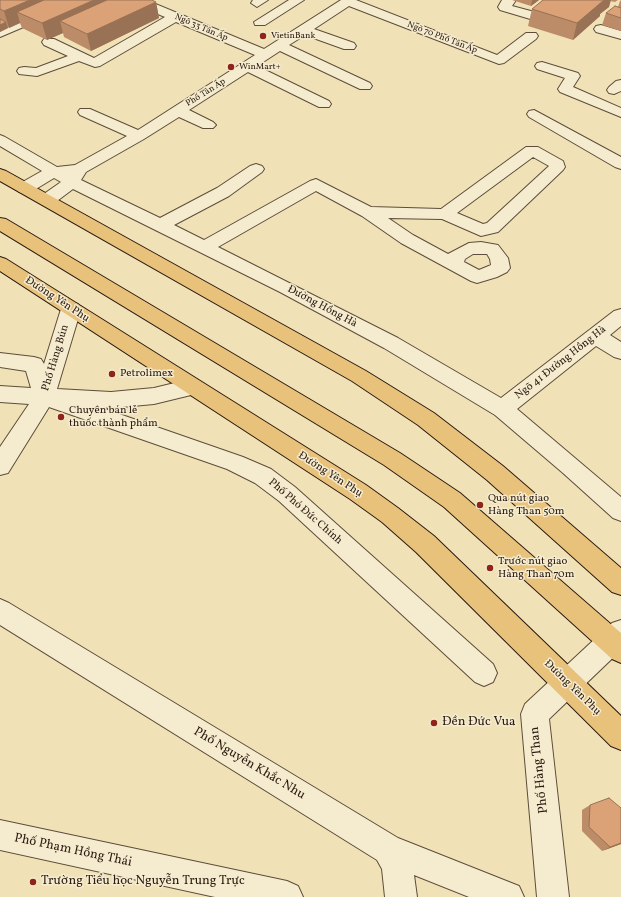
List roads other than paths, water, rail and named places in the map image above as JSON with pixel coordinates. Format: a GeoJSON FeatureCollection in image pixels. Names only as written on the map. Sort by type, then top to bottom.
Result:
{"type":"FeatureCollection","features":[{"type":"Feature","properties":{"kind":"main road"},"geometry":{"type":"LineString","coordinates":[[0,174],[359,376],[426,419],[495,473],[621,584]]}},
{"type":"Feature","properties":{"kind":"main road"},"geometry":{"type":"LineString","coordinates":[[0,223],[392,459],[452,500],[618,641]]}},
{"type":"Feature","properties":{"kind":"main road","name":"Đường Yên Phụ"},"geometry":{"type":"LineString","coordinates":[[0,263],[191,387],[358,492],[390,515],[425,544],[621,736]]}},
{"type":"Feature","properties":{"kind":"street"},"geometry":{"type":"LineString","coordinates":[[0,33],[76,0]]}},
{"type":"Feature","properties":{"kind":"street"},"geometry":{"type":"LineString","coordinates":[[121,7],[136,0]]}},
{"type":"Feature","properties":{"kind":"street","name":"Ngõ 33 Tân Ấp"},"geometry":{"type":"LineString","coordinates":[[136,0],[266,55]]}},
{"type":"Feature","properties":{"kind":"street"},"geometry":{"type":"LineString","coordinates":[[508,0],[510,1],[504,7],[537,17]]}},
{"type":"Feature","properties":{"kind":"street"},"geometry":{"type":"LineString","coordinates":[[260,22],[302,1]]}},
{"type":"Feature","properties":{"kind":"street","name":"Phố Tân Ấp"},"geometry":{"type":"LineString","coordinates":[[46,200],[75,176],[305,30],[327,9],[349,1]]}},
{"type":"Feature","properties":{"kind":"street","name":"Ngõ 70 Phố Tân Ấp"},"geometry":{"type":"LineString","coordinates":[[349,1],[498,60],[531,36]]}},
{"type":"Feature","properties":{"kind":"street"},"geometry":{"type":"LineString","coordinates":[[64,35],[49,42],[95,63],[175,17]]}},
{"type":"Feature","properties":{"kind":"street"},"geometry":{"type":"LineString","coordinates":[[601,29],[621,35]]}},
{"type":"Feature","properties":{"kind":"street"},"geometry":{"type":"LineString","coordinates":[[305,30],[349,46]]}},
{"type":"Feature","properties":{"kind":"street"},"geometry":{"type":"LineString","coordinates":[[281,46],[365,86]]}},
{"type":"Feature","properties":{"kind":"street"},"geometry":{"type":"LineString","coordinates":[[24,71],[37,72],[79,56]]}},
{"type":"Feature","properties":{"kind":"street"},"geometry":{"type":"LineString","coordinates":[[248,66],[324,104]]}},
{"type":"Feature","properties":{"kind":"street"},"geometry":{"type":"LineString","coordinates":[[542,66],[573,76],[564,88],[621,113]]}},
{"type":"Feature","properties":{"kind":"street"},"geometry":{"type":"LineString","coordinates":[[234,76],[248,82]]}},
{"type":"Feature","properties":{"kind":"street"},"geometry":{"type":"LineString","coordinates":[[178,111],[208,125]]}},
{"type":"Feature","properties":{"kind":"street"},"geometry":{"type":"LineString","coordinates":[[85,112],[139,136]]}},
{"type":"Feature","properties":{"kind":"street"},"geometry":{"type":"LineString","coordinates":[[534,114],[618,159]]}},
{"type":"Feature","properties":{"kind":"street","name":"Đường Hồng Hà"},"geometry":{"type":"LineString","coordinates":[[0,140],[53,172],[75,176],[159,226],[287,288],[391,343],[502,409],[571,466],[621,511]]}},
{"type":"Feature","properties":{"kind":"street"},"geometry":{"type":"LineString","coordinates":[[368,212],[445,214],[481,230],[492,228],[557,167],[557,164],[532,150],[445,214]]}},
{"type":"Feature","properties":{"kind":"street"},"geometry":{"type":"LineString","coordinates":[[159,226],[223,192],[256,169]]}},
{"type":"Feature","properties":{"kind":"street"},"geometry":{"type":"LineString","coordinates":[[25,188],[53,172]]}},
{"type":"Feature","properties":{"kind":"street"},"geometry":{"type":"LineString","coordinates":[[204,247],[316,184],[368,212],[407,239],[455,265]]}},
{"type":"Feature","properties":{"kind":"street","name":"Phố Hàng Bún"},"geometry":{"type":"LineString","coordinates":[[0,466],[44,397],[71,309]]}},
{"type":"Feature","properties":{"kind":"street","name":"Ngõ 41 Đường Hồng Hà"},"geometry":{"type":"LineString","coordinates":[[502,409],[621,316]]}},
{"type":"Feature","properties":{"kind":"street"},"geometry":{"type":"LineString","coordinates":[[596,336],[621,352]]}},
{"type":"Feature","properties":{"kind":"street"},"geometry":{"type":"LineString","coordinates":[[0,360],[34,364],[44,397]]}},
{"type":"Feature","properties":{"kind":"street"},"geometry":{"type":"LineString","coordinates":[[0,394],[111,400],[154,396],[191,387]]}},
{"type":"Feature","properties":{"kind":"street","name":"Phố Phó Đức Chính"},"geometry":{"type":"LineString","coordinates":[[44,397],[235,463],[263,476],[287,494],[484,673]]}},
{"type":"Feature","properties":{"kind":"street","name":"Phố Nguyễn Khắc Nhu"},"geometry":{"type":"LineString","coordinates":[[0,611],[388,849],[508,897]]}},
{"type":"Feature","properties":{"kind":"street","name":"Phố Hàng Than"},"geometry":{"type":"LineString","coordinates":[[553,897],[534,714],[567,683],[618,641]]}},
{"type":"Feature","properties":{"kind":"street","name":"Phố Phạm Hồng Thái"},"geometry":{"type":"LineString","coordinates":[[0,835],[287,897]]}},
{"type":"Feature","properties":{"kind":"street"},"geometry":{"type":"LineString","coordinates":[[388,849],[397,866],[401,887],[401,897]]}},
{"type":"Feature","properties":{"kind":"place","name":"VietinBank"},"geometry":{"type":"Point","coordinates":[263,36]}},
{"type":"Feature","properties":{"kind":"place","name":"WinMart+"},"geometry":{"type":"Point","coordinates":[231,67]}},
{"type":"Feature","properties":{"kind":"place","name":"Petrolimex"},"geometry":{"type":"Point","coordinates":[112,374]}},
{"type":"Feature","properties":{"kind":"place","name":"Chuyên bán lẻ thuốc thành phẩm"},"geometry":{"type":"Point","coordinates":[61,417]}},
{"type":"Feature","properties":{"kind":"place","name":"Qua nút giao Hàng Than 50m"},"geometry":{"type":"Point","coordinates":[480,505]}},
{"type":"Feature","properties":{"kind":"place","name":"Trước nút giao Hàng Than 70m"},"geometry":{"type":"Point","coordinates":[490,568]}},
{"type":"Feature","properties":{"kind":"place","name":"Đền Đức Vua"},"geometry":{"type":"Point","coordinates":[434,723]}},
{"type":"Feature","properties":{"kind":"place","name":"Trường Tiểu học Nguyễn Trung Trực"},"geometry":{"type":"Point","coordinates":[33,882]}}]}
